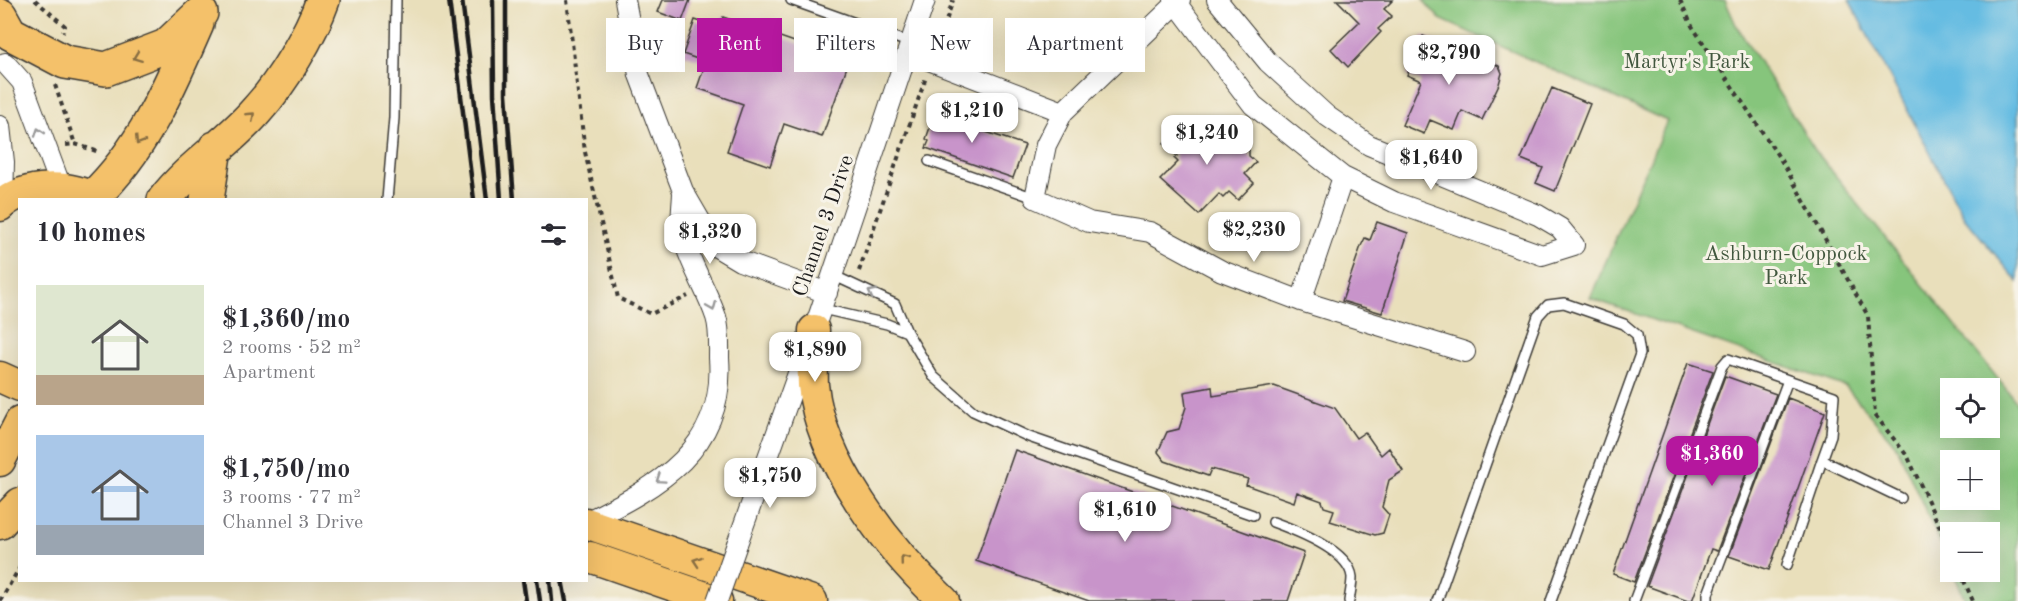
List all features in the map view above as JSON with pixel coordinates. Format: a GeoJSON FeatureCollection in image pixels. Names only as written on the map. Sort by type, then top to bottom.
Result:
{"type":"FeatureCollection","features":[{"type":"Feature","properties":{"kind":"highway"},"geometry":{"type":"LineString","coordinates":[[166,198],[179,181],[257,111],[313,29],[324,0]]}},
{"type":"Feature","properties":{"kind":"highway"},"geometry":{"type":"LineString","coordinates":[[1,45],[10,33],[65,62],[106,69],[166,46],[203,6]]}},
{"type":"Feature","properties":{"kind":"highway"},"geometry":{"type":"LineString","coordinates":[[95,198],[121,169],[141,139],[175,75],[203,6]]}},
{"type":"Feature","properties":{"kind":"highway"},"geometry":{"type":"LineString","coordinates":[[207,198],[215,148]]}},
{"type":"Feature","properties":{"kind":"main road"},"geometry":{"type":"LineString","coordinates":[[19,198],[44,188],[61,187],[95,198]]}},
{"type":"Feature","properties":{"kind":"main road"},"geometry":{"type":"LineString","coordinates":[[2,205],[18,199]]}},
{"type":"Feature","properties":{"kind":"main road"},"geometry":{"type":"LineString","coordinates":[[814,330],[813,385],[829,443],[853,490],[877,526],[923,582],[944,601]]}},
{"type":"Feature","properties":{"kind":"main road"},"geometry":{"type":"LineString","coordinates":[[0,377],[18,385]]}},
{"type":"Feature","properties":{"kind":"main road"},"geometry":{"type":"LineString","coordinates":[[0,461],[18,426]]}},
{"type":"Feature","properties":{"kind":"main road"},"geometry":{"type":"LineString","coordinates":[[0,524],[18,505]]}},
{"type":"Feature","properties":{"kind":"main road"},"geometry":{"type":"LineString","coordinates":[[588,524],[812,601]]}},
{"type":"Feature","properties":{"kind":"main road"},"geometry":{"type":"LineString","coordinates":[[590,557],[717,601]]}},
{"type":"Feature","properties":{"kind":"street"},"geometry":{"type":"LineString","coordinates":[[625,0],[639,75],[683,191],[715,246],[740,261],[827,293]]}},
{"type":"Feature","properties":{"kind":"street","name":"Channel 3 Drive"},"geometry":{"type":"LineString","coordinates":[[919,18],[925,0]]}},
{"type":"Feature","properties":{"kind":"street"},"geometry":{"type":"LineString","coordinates":[[1217,0],[1268,62],[1326,116],[1368,145],[1538,215],[1560,228],[1574,245],[1542,255],[1394,202],[1343,177],[1253,105],[1177,1],[1063,112],[1046,145],[1035,198],[1089,222],[1150,232],[1222,271],[1301,301],[1466,352]]}},
{"type":"Feature","properties":{"kind":"street"},"geometry":{"type":"LineString","coordinates":[[1,45],[22,82],[44,147],[61,187]]}},
{"type":"Feature","properties":{"kind":"street","name":"Channel 3 Drive"},"geometry":{"type":"LineString","coordinates":[[717,601],[827,293],[909,47]]}},
{"type":"Feature","properties":{"kind":"street"},"geometry":{"type":"LineString","coordinates":[[968,72],[1063,112]]}},
{"type":"Feature","properties":{"kind":"street"},"geometry":{"type":"LineString","coordinates":[[0,126],[4,162],[2,205]]}},
{"type":"Feature","properties":{"kind":"street"},"geometry":{"type":"LineString","coordinates":[[1301,301],[1343,177]]}},
{"type":"Feature","properties":{"kind":"street"},"geometry":{"type":"LineString","coordinates":[[588,522],[668,474],[683,462],[705,432],[719,394],[720,364],[717,320],[682,236],[683,191]]}},
{"type":"Feature","properties":{"kind":"lane"},"geometry":{"type":"LineString","coordinates":[[387,198],[394,118],[396,0]]}},
{"type":"Feature","properties":{"kind":"lane"},"geometry":{"type":"LineString","coordinates":[[791,0],[808,3],[909,47]]}},
{"type":"Feature","properties":{"kind":"lane"},"geometry":{"type":"LineString","coordinates":[[928,161],[1035,198]]}},
{"type":"Feature","properties":{"kind":"lane"},"geometry":{"type":"LineString","coordinates":[[908,332],[886,324],[827,310],[827,293],[839,278],[895,304],[933,376],[973,411],[1029,437],[1253,515]]}},
{"type":"Feature","properties":{"kind":"lane"},"geometry":{"type":"LineString","coordinates":[[1437,601],[1538,316],[1548,305],[1564,303],[1624,324],[1637,335],[1640,354],[1551,601]]}},
{"type":"Feature","properties":{"kind":"lane"},"geometry":{"type":"LineString","coordinates":[[1635,601],[1722,366],[1728,358],[1834,396],[1831,435],[1787,565]]}},
{"type":"Feature","properties":{"kind":"lane"},"geometry":{"type":"LineString","coordinates":[[1708,601],[1708,594],[1788,380]]}},
{"type":"Feature","properties":{"kind":"lane"},"geometry":{"type":"LineString","coordinates":[[1822,460],[1901,498]]}},
{"type":"Feature","properties":{"kind":"lane"},"geometry":{"type":"LineString","coordinates":[[1273,522],[1311,536],[1342,561],[1352,576],[1349,601]]}},
{"type":"Feature","properties":{"kind":"path"},"geometry":{"type":"LineString","coordinates":[[567,0],[585,152],[618,298],[651,314],[705,288]]}},
{"type":"Feature","properties":{"kind":"path"},"geometry":{"type":"LineString","coordinates":[[1680,0],[1692,26],[1784,165],[1868,316],[1875,415],[1908,457],[1940,528]]}},
{"type":"Feature","properties":{"kind":"path"},"geometry":{"type":"LineString","coordinates":[[44,147],[75,144],[99,152],[121,169]]}},
{"type":"Feature","properties":{"kind":"path"},"geometry":{"type":"LineString","coordinates":[[0,601],[18,570]]}},
{"type":"Feature","properties":{"kind":"path"},"geometry":{"type":"LineString","coordinates":[[1964,582],[1973,601]]}},
{"type":"Feature","properties":{"kind":"green space","name":"Ashburn-Coppock Park"},"geometry":{"type":"Polygon","coordinates":[[[1423,0],[1725,0],[1737,27],[1815,150],[1997,378],[1940,378],[1940,438],[2000,438],[2000,381],[2018,404],[2018,601],[1966,601],[1957,582],[2000,582],[2000,522],[1940,522],[1940,543],[1897,447],[1846,387],[1590,298],[1667,121],[1440,19],[1423,0]]]}},
{"type":"Feature","properties":{"kind":"water"},"geometry":{"type":"Polygon","coordinates":[[[1849,0],[2018,0],[2018,282],[1964,217],[1849,0]]]}},
{"type":"Feature","properties":{"kind":"building"},"geometry":{"type":"Polygon","coordinates":[[[663,0],[690,0],[683,18],[674,18],[658,12],[663,0]]]}},
{"type":"Feature","properties":{"kind":"building"},"geometry":{"type":"Polygon","coordinates":[[[1337,0],[1393,0],[1384,9],[1392,16],[1378,29],[1381,32],[1348,67],[1331,49],[1359,22],[1337,0]]]}},
{"type":"Feature","properties":{"kind":"building"},"geometry":{"type":"Polygon","coordinates":[[[695,20],[697,21],[697,59],[685,55],[695,20]]]}},
{"type":"Feature","properties":{"kind":"building"},"geometry":{"type":"Polygon","coordinates":[[[1423,36],[1488,65],[1493,63],[1499,66],[1502,73],[1499,84],[1482,120],[1462,111],[1454,130],[1430,120],[1424,134],[1402,125],[1421,81],[1407,75],[1423,36]]]}},
{"type":"Feature","properties":{"kind":"building"},"geometry":{"type":"Polygon","coordinates":[[[782,38],[794,42],[794,72],[845,72],[822,137],[784,124],[770,166],[727,151],[743,104],[697,88],[703,72],[782,72],[782,38]]]}},
{"type":"Feature","properties":{"kind":"building"},"geometry":{"type":"Polygon","coordinates":[[[1552,88],[1590,104],[1555,191],[1536,183],[1543,168],[1521,159],[1552,88]]]}},
{"type":"Feature","properties":{"kind":"building"},"geometry":{"type":"Polygon","coordinates":[[[942,104],[960,111],[956,122],[1025,145],[1013,178],[926,148],[929,141],[926,139],[937,107],[940,108],[942,104]]]}},
{"type":"Feature","properties":{"kind":"building"},"geometry":{"type":"Polygon","coordinates":[[[1183,123],[1193,123],[1207,136],[1215,128],[1225,127],[1230,132],[1230,143],[1243,144],[1249,150],[1249,156],[1256,162],[1245,174],[1254,183],[1238,200],[1229,192],[1223,198],[1219,194],[1199,215],[1160,180],[1178,162],[1174,158],[1177,156],[1164,143],[1183,123]]]}},
{"type":"Feature","properties":{"kind":"building"},"geometry":{"type":"Polygon","coordinates":[[[1377,222],[1408,233],[1382,313],[1342,301],[1361,246],[1365,238],[1370,240],[1377,222]]]}},
{"type":"Feature","properties":{"kind":"building"},"geometry":{"type":"Polygon","coordinates":[[[1688,363],[1713,371],[1634,582],[1613,574],[1688,363]]]}},
{"type":"Feature","properties":{"kind":"building"},"geometry":{"type":"Polygon","coordinates":[[[1725,376],[1776,394],[1717,551],[1711,549],[1692,601],[1688,601],[1647,586],[1725,376]]]}},
{"type":"Feature","properties":{"kind":"building"},"geometry":{"type":"Polygon","coordinates":[[[1274,386],[1335,408],[1356,438],[1365,432],[1381,455],[1389,448],[1403,471],[1389,480],[1382,507],[1389,515],[1383,533],[1375,535],[1330,521],[1334,510],[1324,507],[1322,501],[1297,492],[1294,502],[1246,485],[1248,479],[1211,469],[1208,476],[1165,461],[1158,452],[1167,432],[1179,429],[1186,407],[1184,392],[1212,387],[1213,396],[1274,386]]]}},
{"type":"Feature","properties":{"kind":"building"},"geometry":{"type":"Polygon","coordinates":[[[1788,398],[1825,412],[1769,570],[1729,556],[1788,398]]]}},
{"type":"Feature","properties":{"kind":"building"},"geometry":{"type":"Polygon","coordinates":[[[1015,450],[1304,553],[1288,601],[1089,601],[976,561],[1015,450]]]}},
{"type":"Feature","properties":{"kind":"railway"},"geometry":{"type":"LineString","coordinates":[[449,0],[474,198]]}},
{"type":"Feature","properties":{"kind":"railway"},"geometry":{"type":"LineString","coordinates":[[462,0],[487,198]]}},
{"type":"Feature","properties":{"kind":"railway"},"geometry":{"type":"LineString","coordinates":[[493,0],[494,94],[501,198]]}},
{"type":"Feature","properties":{"kind":"railway"},"geometry":{"type":"LineString","coordinates":[[506,0],[506,94],[514,198]]}},
{"type":"Feature","properties":{"kind":"railway"},"geometry":{"type":"LineString","coordinates":[[523,582],[526,601]]}},
{"type":"Feature","properties":{"kind":"railway"},"geometry":{"type":"LineString","coordinates":[[537,582],[540,601]]}},
{"type":"Feature","properties":{"kind":"railway"},"geometry":{"type":"LineString","coordinates":[[550,582],[552,601]]}},
{"type":"Feature","properties":{"kind":"railway"},"geometry":{"type":"LineString","coordinates":[[562,582],[566,601]]}},
{"type":"Feature","properties":{"kind":"park label","name":"Martyr's Park"},"geometry":{"type":"Point","coordinates":[1687,62]}}]}
